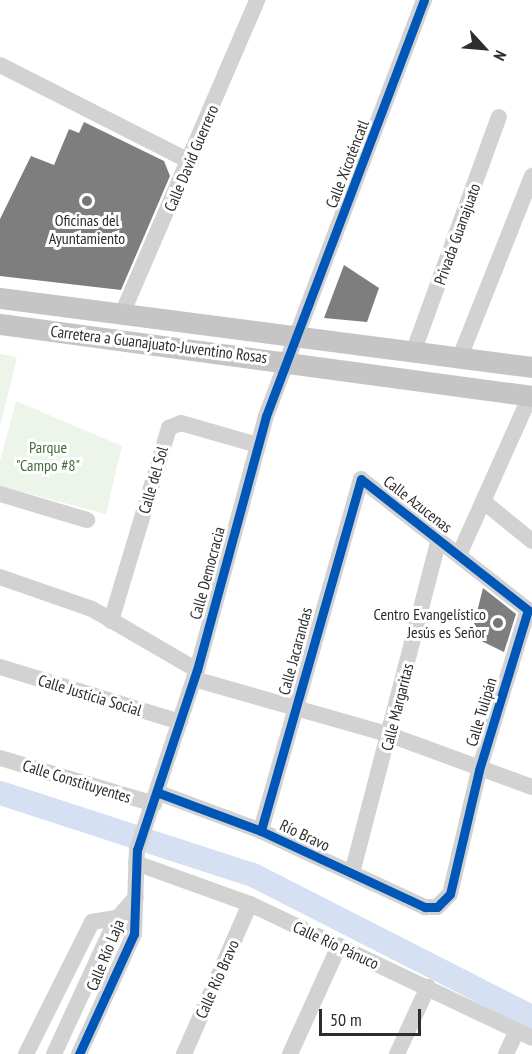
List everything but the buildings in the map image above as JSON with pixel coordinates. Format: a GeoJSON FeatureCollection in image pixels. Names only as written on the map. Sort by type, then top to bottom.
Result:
{"type":"FeatureCollection","features":[{"type":"Feature","properties":{"kind":"main road","name":"Carretera a Guanajuato-Juventino Rosas"},"geometry":{"type":"LineString","coordinates":[[0,298],[532,367]]}},
{"type":"Feature","properties":{"kind":"main road"},"geometry":{"type":"LineString","coordinates":[[43,330],[46,304]]}},
{"type":"Feature","properties":{"kind":"main road","name":"Carretera a Guanajuato-Juventino Rosas"},"geometry":{"type":"LineString","coordinates":[[0,324],[288,359],[531,396]]}},
{"type":"Feature","properties":{"kind":"street","name":"Calle David Guerrero"},"geometry":{"type":"LineString","coordinates":[[122,314],[191,162],[257,0]]}},
{"type":"Feature","properties":{"kind":"street","name":"Calle Xicoténcatl"},"geometry":{"type":"LineString","coordinates":[[297,338],[424,0]]}},
{"type":"Feature","properties":{"kind":"street"},"geometry":{"type":"LineString","coordinates":[[0,65],[191,162]]}},
{"type":"Feature","properties":{"kind":"street","name":"Privada Guanajuato"},"geometry":{"type":"LineString","coordinates":[[414,350],[499,117]]}},
{"type":"Feature","properties":{"kind":"street"},"geometry":{"type":"LineString","coordinates":[[460,357],[532,176]]}},
{"type":"Feature","properties":{"kind":"street","name":"Calle Democracia"},"geometry":{"type":"LineString","coordinates":[[137,857],[195,674],[256,445],[297,338]]}},
{"type":"Feature","properties":{"kind":"street","name":"Calle Azucenas"},"geometry":{"type":"LineString","coordinates":[[358,479],[459,555],[531,396]]}},
{"type":"Feature","properties":{"kind":"street","name":"Calle del Sol"},"geometry":{"type":"LineString","coordinates":[[111,621],[169,428],[181,423],[256,445]]}},
{"type":"Feature","properties":{"kind":"street","name":"Calle Jacarandas"},"geometry":{"type":"LineString","coordinates":[[261,831],[358,479]]}},
{"type":"Feature","properties":{"kind":"street"},"geometry":{"type":"LineString","coordinates":[[0,494],[87,520]]}},
{"type":"Feature","properties":{"kind":"street"},"geometry":{"type":"LineString","coordinates":[[484,502],[532,541]]}},
{"type":"Feature","properties":{"kind":"street","name":"Calle Margaritas"},"geometry":{"type":"LineString","coordinates":[[352,873],[390,735],[439,539]]}},
{"type":"Feature","properties":{"kind":"street","name":"Calle Tulipán"},"geometry":{"type":"LineString","coordinates":[[437,908],[450,894],[479,770],[528,610],[459,555]]}},
{"type":"Feature","properties":{"kind":"street"},"geometry":{"type":"LineString","coordinates":[[0,577],[67,599],[111,621],[195,674],[390,735],[479,770],[532,787]]}},
{"type":"Feature","properties":{"kind":"street","name":"Calle Justicia Social"},"geometry":{"type":"LineString","coordinates":[[0,667],[180,722]]}},
{"type":"Feature","properties":{"kind":"street","name":"Calle Constituyentes"},"geometry":{"type":"LineString","coordinates":[[0,758],[154,805]]}},
{"type":"Feature","properties":{"kind":"street","name":"Río Bravo"},"geometry":{"type":"LineString","coordinates":[[154,805],[261,831],[424,907],[437,908]]}},
{"type":"Feature","properties":{"kind":"street","name":"Calle Río Laja"},"geometry":{"type":"LineString","coordinates":[[79,1054],[134,933],[137,857]]}},
{"type":"Feature","properties":{"kind":"street","name":"Calle Río Pánuco"},"geometry":{"type":"LineString","coordinates":[[137,857],[250,904],[525,1034]]}},
{"type":"Feature","properties":{"kind":"street","name":"Calle Río Laja"},"geometry":{"type":"LineString","coordinates":[[54,1054],[119,917],[136,897]]}},
{"type":"Feature","properties":{"kind":"street","name":"Calle Río Bravo"},"geometry":{"type":"LineString","coordinates":[[184,1054],[250,904]]}},
{"type":"Feature","properties":{"kind":"street"},"geometry":{"type":"LineString","coordinates":[[26,1054],[87,930],[99,918],[119,917]]}},
{"type":"Feature","properties":{"kind":"street"},"geometry":{"type":"LineString","coordinates":[[290,1054],[339,946]]}},
{"type":"Feature","properties":{"kind":"street"},"geometry":{"type":"LineString","coordinates":[[398,1054],[428,987]]}},
{"type":"Feature","properties":{"kind":"street"},"geometry":{"type":"LineString","coordinates":[[506,1054],[525,1034]]}},
{"type":"Feature","properties":{"kind":"green space"},"geometry":{"type":"Polygon","coordinates":[[[0,354],[17,357],[0,427],[0,354]]]}},
{"type":"Feature","properties":{"kind":"green space","name":"Parque \"Campo #8\""},"geometry":{"type":"Polygon","coordinates":[[[16,401],[122,446],[106,514],[0,486],[0,461],[16,401]]]}},
{"type":"Feature","properties":{"kind":"waterway"},"geometry":{"type":"LineString","coordinates":[[0,793],[253,875],[532,1017]]}},
{"type":"Feature","properties":{"kind":"cycle path"},"geometry":{"type":"LineString","coordinates":[[79,1054],[134,934],[137,850],[197,670],[266,416],[424,0]]}},
{"type":"Feature","properties":{"kind":"cycle path"},"geometry":{"type":"LineString","coordinates":[[159,793],[261,831],[425,907],[437,907],[450,894],[479,770],[528,610],[361,479],[261,831]]}},
{"type":"Feature","properties":{"kind":"place","name":"Oficinas del Ayuntamiento"},"geometry":{"type":"Point","coordinates":[87,201]}},
{"type":"Feature","properties":{"kind":"place","name":"Centro Evangelístico Jesús es Señor"},"geometry":{"type":"Point","coordinates":[498,623]}}]}
